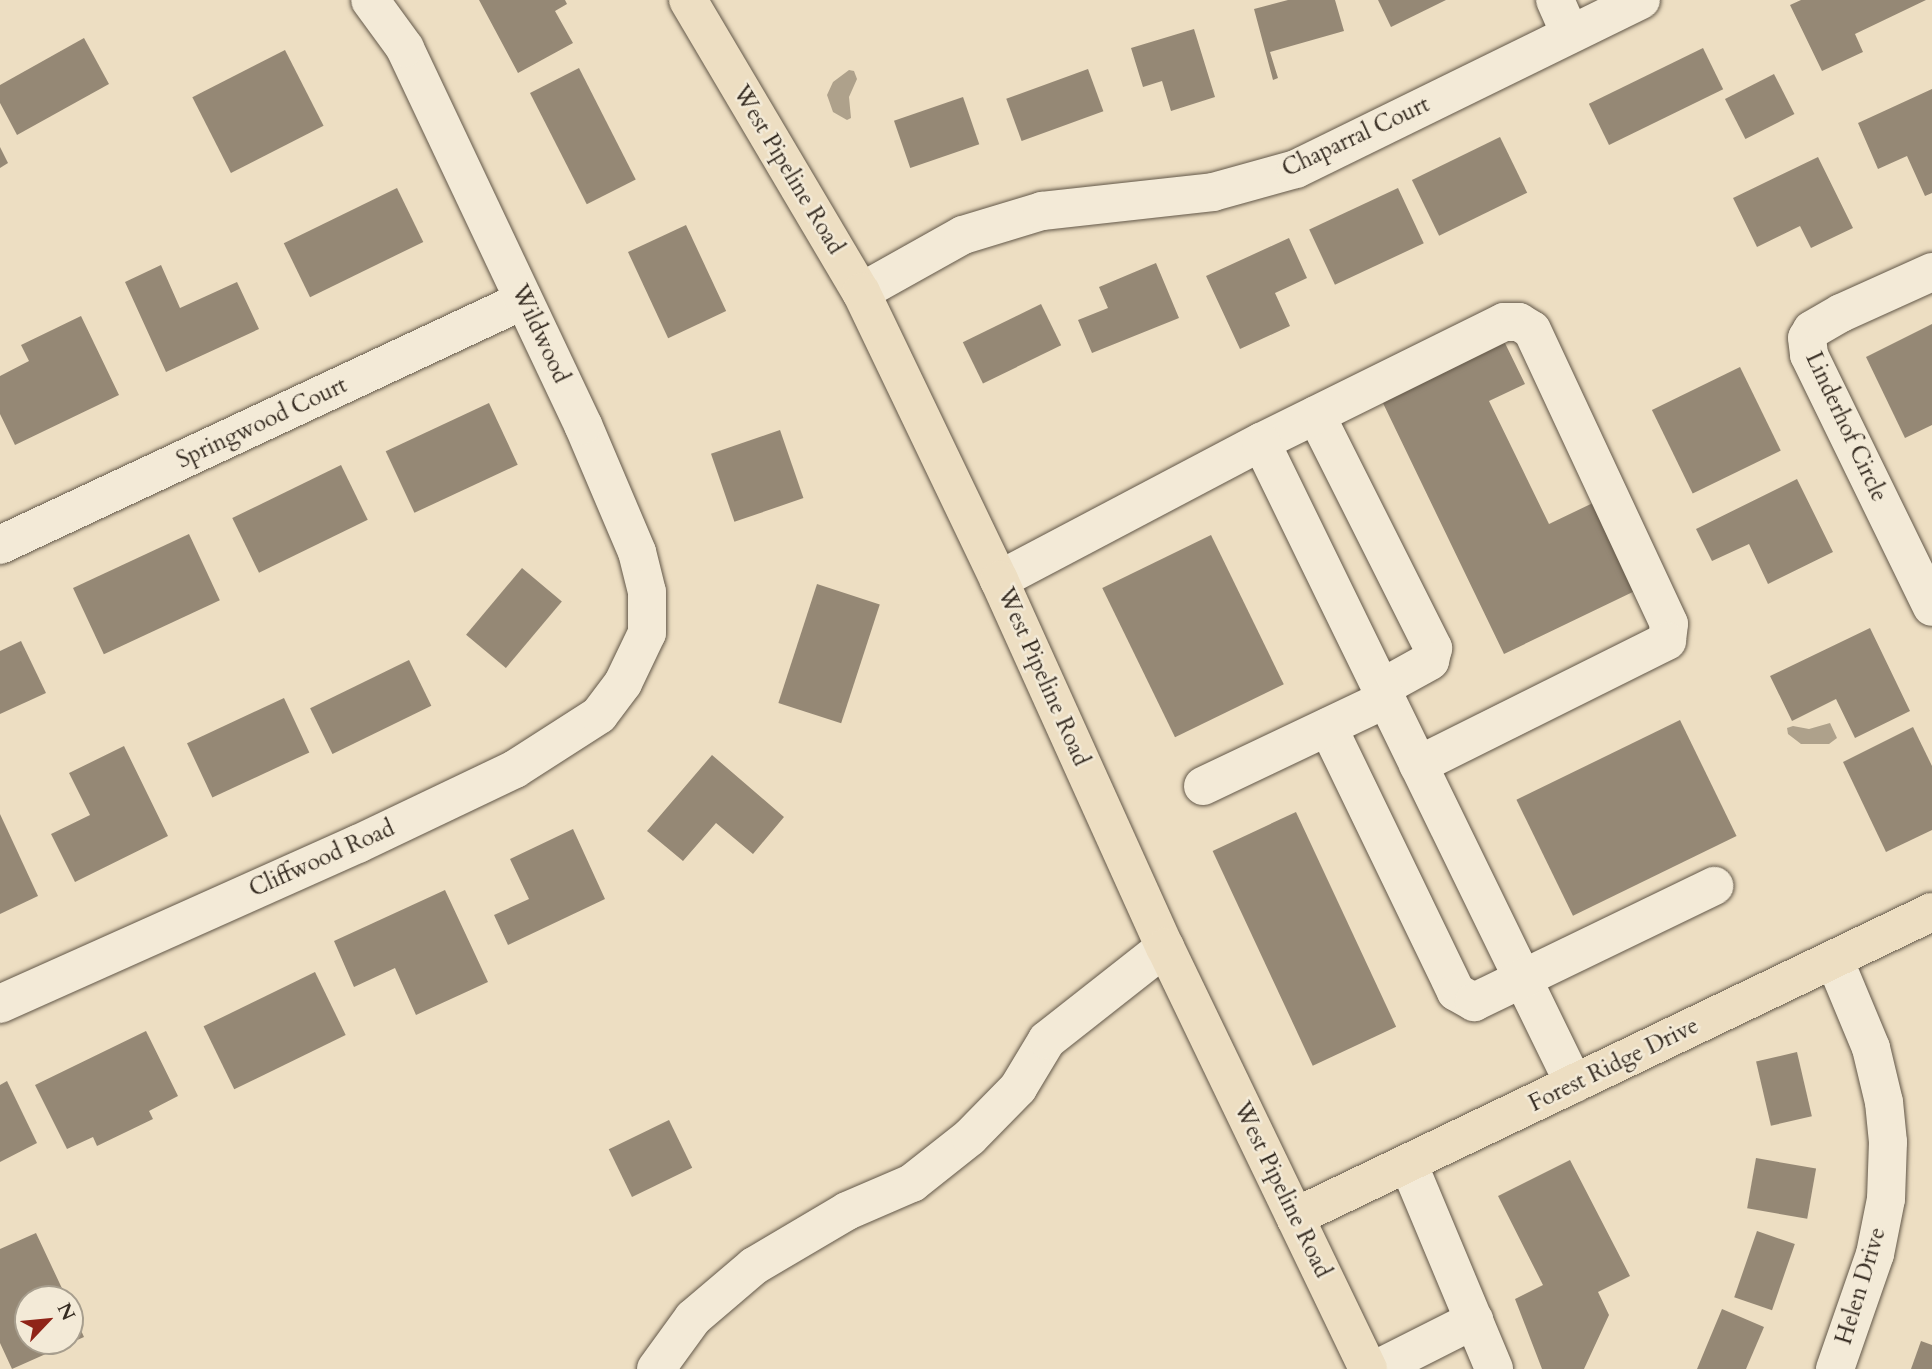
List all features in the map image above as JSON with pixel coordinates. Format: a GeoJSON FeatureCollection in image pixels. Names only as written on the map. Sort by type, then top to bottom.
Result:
{"type":"FeatureCollection","features":[{"type":"Feature","properties":{"kind":"main road","name":"West Pipeline Road"},"geometry":{"type":"LineString","coordinates":[[688,0],[861,292],[999,580],[1165,947],[1368,1369]]}},
{"type":"Feature","properties":{"kind":"main road","name":"Forest Ridge Drive"},"geometry":{"type":"LineString","coordinates":[[1295,1217],[1932,912]]}},
{"type":"Feature","properties":{"kind":"street","name":"Wildwood"},"geometry":{"type":"LineString","coordinates":[[370,0],[405,48],[583,425],[637,552],[647,592],[647,633],[623,683]]}},
{"type":"Feature","properties":{"kind":"street","name":"Chaparral Court"},"geometry":{"type":"LineString","coordinates":[[861,292],[963,235],[1042,211],[1213,192],[1296,169],[1563,17],[1641,0]]}},
{"type":"Feature","properties":{"kind":"street","name":"Linderhof Circle"},"geometry":{"type":"LineString","coordinates":[[1932,272],[1841,313],[1812,330],[1807,338],[1809,355],[1932,607]]}},
{"type":"Feature","properties":{"kind":"street","name":"Springwood Court"},"geometry":{"type":"LineString","coordinates":[[0,545],[524,300]]}},
{"type":"Feature","properties":{"kind":"street"},"geometry":{"type":"LineString","coordinates":[[999,580],[1261,442],[1504,322],[1518,322],[1532,330],[1669,624],[1667,641],[1656,649],[1418,765]]}},
{"type":"Feature","properties":{"kind":"street"},"geometry":{"type":"LineString","coordinates":[[1203,786],[1328,727],[1383,694],[1430,661],[1433,649],[1316,415]]}},
{"type":"Feature","properties":{"kind":"street"},"geometry":{"type":"LineString","coordinates":[[1261,442],[1574,1084]]}},
{"type":"Feature","properties":{"kind":"street","name":"Cliffwood Road"},"geometry":{"type":"LineString","coordinates":[[0,1004],[358,844],[515,769],[599,715],[623,683]]}},
{"type":"Feature","properties":{"kind":"street"},"geometry":{"type":"LineString","coordinates":[[1328,727],[1456,992],[1474,1002],[1714,886]]}},
{"type":"Feature","properties":{"kind":"street"},"geometry":{"type":"LineString","coordinates":[[656,1369],[693,1318],[754,1266],[847,1211],[912,1183],[970,1137],[1018,1088],[1047,1040],[1165,947]]}},
{"type":"Feature","properties":{"kind":"street","name":"Helen Drive"},"geometry":{"type":"LineString","coordinates":[[1834,959],[1871,1048],[1884,1102],[1888,1142],[1886,1199],[1875,1254],[1835,1369]]}},
{"type":"Feature","properties":{"kind":"street"},"geometry":{"type":"LineString","coordinates":[[1408,1163],[1494,1369]]}},
{"type":"Feature","properties":{"kind":"street"},"geometry":{"type":"LineString","coordinates":[[1377,1369],[1474,1320]]}},
{"type":"Feature","properties":{"kind":"shaded area"},"geometry":{"type":"Polygon","coordinates":[[[849,70],[854,71],[857,79],[849,97],[851,118],[847,120],[833,112],[827,95],[833,82],[849,70]]]}},
{"type":"Feature","properties":{"kind":"shaded area"},"geometry":{"type":"Polygon","coordinates":[[[1830,723],[1837,738],[1829,744],[1801,744],[1788,734],[1787,728],[1793,726],[1809,729],[1830,723]]]}},
{"type":"Feature","properties":{"kind":"building"},"geometry":{"type":"Polygon","coordinates":[[[479,0],[565,0],[567,4],[555,11],[573,43],[518,73],[479,0]]]}},
{"type":"Feature","properties":{"kind":"building"},"geometry":{"type":"Polygon","coordinates":[[[1288,0],[1335,0],[1344,31],[1270,52],[1278,78],[1273,80],[1254,9],[1288,0]]]}},
{"type":"Feature","properties":{"kind":"building"},"geometry":{"type":"Polygon","coordinates":[[[1378,0],[1446,0],[1391,27],[1378,0]]]}},
{"type":"Feature","properties":{"kind":"building"},"geometry":{"type":"Polygon","coordinates":[[[1801,0],[1926,0],[1855,34],[1863,52],[1822,71],[1790,5],[1801,0]]]}},
{"type":"Feature","properties":{"kind":"building"},"geometry":{"type":"Polygon","coordinates":[[[1194,29],[1215,97],[1171,111],[1162,81],[1143,87],[1131,48],[1194,29]]]}},
{"type":"Feature","properties":{"kind":"building"},"geometry":{"type":"Polygon","coordinates":[[[84,38],[109,84],[17,135],[0,103],[0,85],[84,38]]]}},
{"type":"Feature","properties":{"kind":"building"},"geometry":{"type":"Polygon","coordinates":[[[1703,48],[1723,89],[1609,145],[1589,104],[1703,48]]]}},
{"type":"Feature","properties":{"kind":"building"},"geometry":{"type":"Polygon","coordinates":[[[285,50],[324,126],[231,173],[192,97],[285,50]]]}},
{"type":"Feature","properties":{"kind":"building"},"geometry":{"type":"Polygon","coordinates":[[[579,68],[636,179],[587,204],[530,93],[579,68]]]}},
{"type":"Feature","properties":{"kind":"building"},"geometry":{"type":"Polygon","coordinates":[[[1088,69],[1103,111],[1022,141],[1006,99],[1088,69]]]}},
{"type":"Feature","properties":{"kind":"building"},"geometry":{"type":"Polygon","coordinates":[[[1774,74],[1794,114],[1745,139],[1725,99],[1774,74]]]}},
{"type":"Feature","properties":{"kind":"building"},"geometry":{"type":"Polygon","coordinates":[[[1932,89],[1932,193],[1925,196],[1907,156],[1878,169],[1858,123],[1932,89]]]}},
{"type":"Feature","properties":{"kind":"building"},"geometry":{"type":"Polygon","coordinates":[[[963,97],[979,144],[910,168],[894,121],[963,97]]]}},
{"type":"Feature","properties":{"kind":"building"},"geometry":{"type":"Polygon","coordinates":[[[1500,137],[1527,193],[1439,236],[1412,180],[1500,137]]]}},
{"type":"Feature","properties":{"kind":"building"},"geometry":{"type":"Polygon","coordinates":[[[0,147],[8,163],[0,168],[0,147]]]}},
{"type":"Feature","properties":{"kind":"building"},"geometry":{"type":"Polygon","coordinates":[[[1818,157],[1853,228],[1811,248],[1800,226],[1757,247],[1733,198],[1818,157]]]}},
{"type":"Feature","properties":{"kind":"building"},"geometry":{"type":"Polygon","coordinates":[[[397,188],[423,242],[310,297],[284,243],[397,188]]]}},
{"type":"Feature","properties":{"kind":"building"},"geometry":{"type":"Polygon","coordinates":[[[1398,188],[1424,243],[1335,285],[1309,229],[1398,188]]]}},
{"type":"Feature","properties":{"kind":"building"},"geometry":{"type":"Polygon","coordinates":[[[686,225],[726,311],[668,338],[628,252],[686,225]]]}},
{"type":"Feature","properties":{"kind":"building"},"geometry":{"type":"Polygon","coordinates":[[[1289,238],[1307,278],[1275,293],[1290,326],[1240,349],[1206,276],[1289,238]]]}},
{"type":"Feature","properties":{"kind":"building"},"geometry":{"type":"Polygon","coordinates":[[[1156,263],[1179,318],[1092,353],[1078,320],[1108,308],[1099,287],[1156,263]]]}},
{"type":"Feature","properties":{"kind":"building"},"geometry":{"type":"Polygon","coordinates":[[[161,265],[180,308],[237,282],[259,329],[166,372],[125,282],[161,265]]]}},
{"type":"Feature","properties":{"kind":"building"},"geometry":{"type":"Polygon","coordinates":[[[1041,304],[1061,345],[983,383],[963,342],[1041,304]]]}},
{"type":"Feature","properties":{"kind":"building"},"geometry":{"type":"Polygon","coordinates":[[[81,316],[119,395],[15,445],[0,414],[0,376],[29,361],[21,345],[81,316]]]}},
{"type":"Feature","properties":{"kind":"building"},"geometry":{"type":"Polygon","coordinates":[[[1932,324],[1932,425],[1905,438],[1866,357],[1932,324]]]}},
{"type":"Feature","properties":{"kind":"building"},"geometry":{"type":"Polygon","coordinates":[[[1503,339],[1525,384],[1489,401],[1549,524],[1597,501],[1639,589],[1504,654],[1381,399],[1503,339]]]}},
{"type":"Feature","properties":{"kind":"building"},"geometry":{"type":"Polygon","coordinates":[[[1740,367],[1781,451],[1693,494],[1652,410],[1740,367]]]}},
{"type":"Feature","properties":{"kind":"building"},"geometry":{"type":"Polygon","coordinates":[[[489,403],[518,465],[414,513],[386,451],[489,403]]]}},
{"type":"Feature","properties":{"kind":"building"},"geometry":{"type":"Polygon","coordinates":[[[780,430],[803,498],[734,522],[711,454],[780,430]]]}},
{"type":"Feature","properties":{"kind":"building"},"geometry":{"type":"Polygon","coordinates":[[[341,465],[368,520],[259,573],[232,518],[341,465]]]}},
{"type":"Feature","properties":{"kind":"building"},"geometry":{"type":"Polygon","coordinates":[[[1797,479],[1833,552],[1768,584],[1749,544],[1712,561],[1696,529],[1797,479]]]}},
{"type":"Feature","properties":{"kind":"building"},"geometry":{"type":"Polygon","coordinates":[[[189,534],[220,600],[104,654],[73,588],[189,534]]]}},
{"type":"Feature","properties":{"kind":"building"},"geometry":{"type":"Polygon","coordinates":[[[1211,535],[1284,684],[1175,737],[1102,588],[1211,535]]]}},
{"type":"Feature","properties":{"kind":"building"},"geometry":{"type":"Polygon","coordinates":[[[522,568],[562,601],[506,668],[466,635],[522,568]]]}},
{"type":"Feature","properties":{"kind":"building"},"geometry":{"type":"Polygon","coordinates":[[[817,584],[880,604],[841,723],[778,703],[817,584]]]}},
{"type":"Feature","properties":{"kind":"building"},"geometry":{"type":"Polygon","coordinates":[[[1870,628],[1910,711],[1855,738],[1836,699],[1792,721],[1770,676],[1870,628]]]}},
{"type":"Feature","properties":{"kind":"building"},"geometry":{"type":"Polygon","coordinates":[[[21,641],[46,693],[0,714],[0,651],[21,641]]]}},
{"type":"Feature","properties":{"kind":"building"},"geometry":{"type":"Polygon","coordinates":[[[409,660],[431,706],[332,754],[310,708],[409,660]]]}},
{"type":"Feature","properties":{"kind":"building"},"geometry":{"type":"Polygon","coordinates":[[[284,698],[309,752],[212,798],[187,743],[284,698]]]}},
{"type":"Feature","properties":{"kind":"building"},"geometry":{"type":"Polygon","coordinates":[[[1680,720],[1737,836],[1573,916],[1516,800],[1680,720]]]}},
{"type":"Feature","properties":{"kind":"building"},"geometry":{"type":"Polygon","coordinates":[[[1913,727],[1932,766],[1932,830],[1886,852],[1843,762],[1913,727]]]}},
{"type":"Feature","properties":{"kind":"building"},"geometry":{"type":"Polygon","coordinates":[[[124,746],[168,836],[75,882],[51,834],[90,815],[69,773],[124,746]]]}},
{"type":"Feature","properties":{"kind":"building"},"geometry":{"type":"Polygon","coordinates":[[[712,755],[784,817],[753,854],[716,823],[683,861],[647,831],[712,755]]]}},
{"type":"Feature","properties":{"kind":"building"},"geometry":{"type":"Polygon","coordinates":[[[1296,812],[1396,1027],[1313,1066],[1213,851],[1296,812]]]}},
{"type":"Feature","properties":{"kind":"building"},"geometry":{"type":"Polygon","coordinates":[[[0,814],[38,896],[0,914],[0,814]]]}},
{"type":"Feature","properties":{"kind":"building"},"geometry":{"type":"Polygon","coordinates":[[[573,829],[605,899],[508,945],[494,915],[529,899],[510,859],[573,829]]]}},
{"type":"Feature","properties":{"kind":"building"},"geometry":{"type":"Polygon","coordinates":[[[445,890],[488,982],[416,1015],[395,968],[354,987],[334,941],[445,890]]]}},
{"type":"Feature","properties":{"kind":"building"},"geometry":{"type":"Polygon","coordinates":[[[315,972],[346,1035],[234,1089],[204,1026],[315,972]]]}},
{"type":"Feature","properties":{"kind":"building"},"geometry":{"type":"Polygon","coordinates":[[[146,1031],[178,1096],[149,1111],[153,1119],[97,1146],[93,1137],[67,1149],[35,1085],[146,1031]]]}},
{"type":"Feature","properties":{"kind":"building"},"geometry":{"type":"Polygon","coordinates":[[[1797,1052],[1812,1116],[1771,1126],[1756,1061],[1797,1052]]]}},
{"type":"Feature","properties":{"kind":"building"},"geometry":{"type":"Polygon","coordinates":[[[7,1081],[37,1143],[0,1162],[0,1085],[7,1081]]]}},
{"type":"Feature","properties":{"kind":"building"},"geometry":{"type":"Polygon","coordinates":[[[669,1120],[692,1168],[632,1197],[609,1149],[669,1120]]]}},
{"type":"Feature","properties":{"kind":"building"},"geometry":{"type":"Polygon","coordinates":[[[1756,1158],[1816,1169],[1807,1219],[1747,1208],[1756,1158]]]}},
{"type":"Feature","properties":{"kind":"building"},"geometry":{"type":"Polygon","coordinates":[[[1570,1160],[1630,1276],[1598,1292],[1609,1315],[1584,1369],[1542,1369],[1515,1299],[1543,1285],[1498,1196],[1570,1160]]]}},
{"type":"Feature","properties":{"kind":"building"},"geometry":{"type":"Polygon","coordinates":[[[1757,1231],[1795,1244],[1772,1310],[1734,1297],[1757,1231]]]}},
{"type":"Feature","properties":{"kind":"building"},"geometry":{"type":"Polygon","coordinates":[[[36,1233],[60,1285],[14,1285],[14,1355],[44,1355],[12,1369],[0,1343],[0,1249],[36,1233]]]}},
{"type":"Feature","properties":{"kind":"building"},"geometry":{"type":"Polygon","coordinates":[[[1722,1309],[1764,1327],[1746,1369],[1697,1369],[1722,1309]]]}},
{"type":"Feature","properties":{"kind":"building"},"geometry":{"type":"Polygon","coordinates":[[[1921,1341],[1932,1345],[1932,1369],[1911,1369],[1921,1341]]]}}]}
